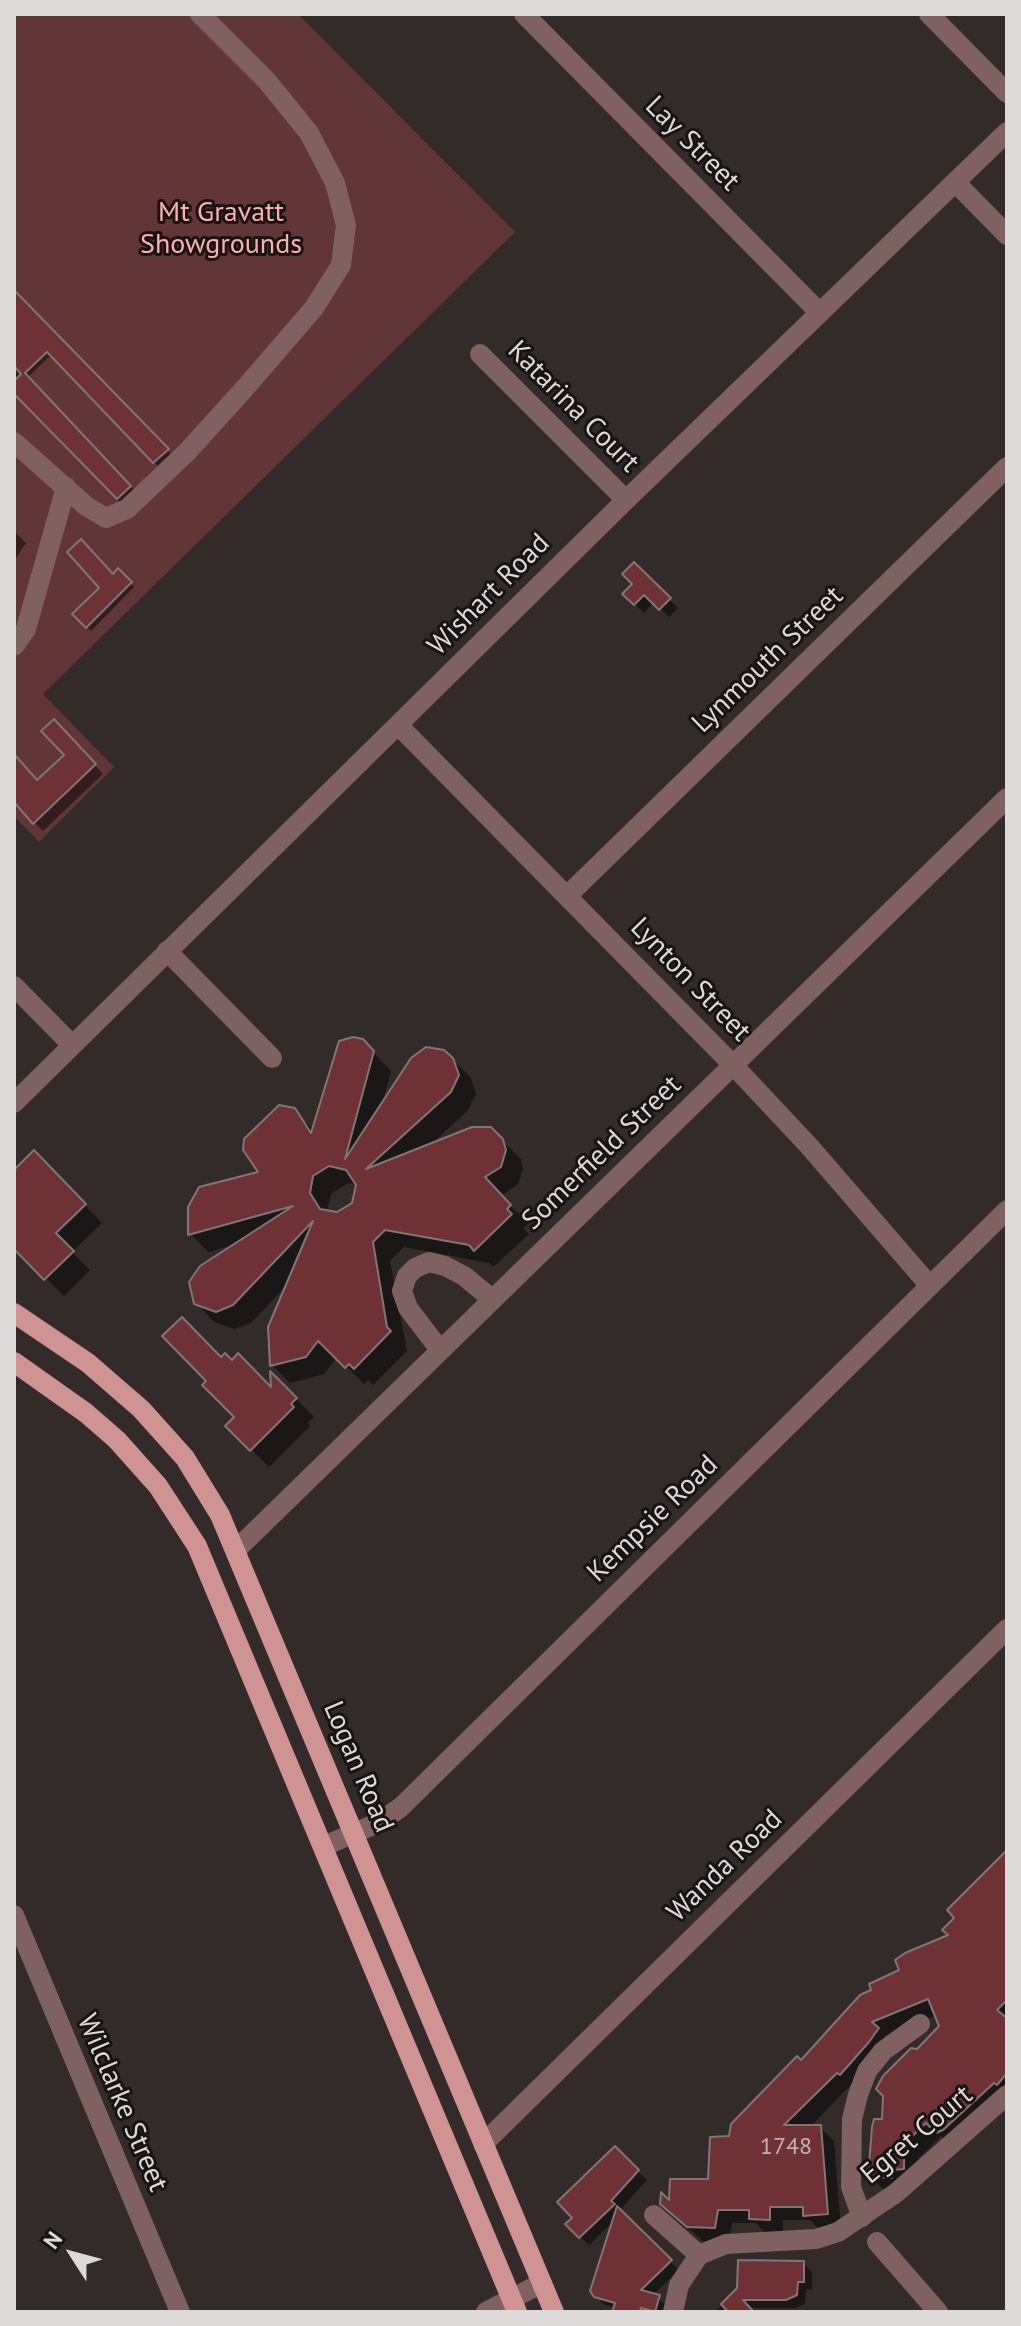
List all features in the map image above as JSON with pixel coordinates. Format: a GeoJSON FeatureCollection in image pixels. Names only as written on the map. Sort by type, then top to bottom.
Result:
{"type":"FeatureCollection","features":[{"type":"Feature","properties":{"kind":"main road","name":"Logan Road"},"geometry":{"type":"LineString","coordinates":[[14,1313],[88,1363],[168,1437],[203,1484],[237,1549],[554,2312]]}},
{"type":"Feature","properties":{"kind":"main road"},"geometry":{"type":"LineString","coordinates":[[14,1362],[86,1413],[117,1440],[158,1486],[180,1518],[212,1579],[514,2305]]}},
{"type":"Feature","properties":{"kind":"street"},"geometry":{"type":"LineString","coordinates":[[14,442],[106,518],[127,509],[187,452],[254,379],[314,308],[341,265],[346,225],[335,183],[309,133],[267,81],[200,14]]}},
{"type":"Feature","properties":{"kind":"street","name":"Lay Street"},"geometry":{"type":"LineString","coordinates":[[524,14],[820,313]]}},
{"type":"Feature","properties":{"kind":"street"},"geometry":{"type":"LineString","coordinates":[[929,14],[1007,93]]}},
{"type":"Feature","properties":{"kind":"street","name":"Wishart Road"},"geometry":{"type":"LineString","coordinates":[[14,1103],[626,500],[1007,132]]}},
{"type":"Feature","properties":{"kind":"street"},"geometry":{"type":"LineString","coordinates":[[956,183],[1007,235]]}},
{"type":"Feature","properties":{"kind":"street","name":"Katarina Court"},"geometry":{"type":"LineString","coordinates":[[480,354],[626,500]]}},
{"type":"Feature","properties":{"kind":"street","name":"Lynmouth Street"},"geometry":{"type":"LineString","coordinates":[[569,894],[1007,467]]}},
{"type":"Feature","properties":{"kind":"street"},"geometry":{"type":"LineString","coordinates":[[14,646],[26,629],[66,487]]}},
{"type":"Feature","properties":{"kind":"street","name":"Lynton Street"},"geometry":{"type":"LineString","coordinates":[[398,725],[569,894],[733,1065],[809,1146],[930,1286]]}},
{"type":"Feature","properties":{"kind":"street","name":"Somerfield Street"},"geometry":{"type":"LineString","coordinates":[[237,1549],[1007,798]]}},
{"type":"Feature","properties":{"kind":"street"},"geometry":{"type":"LineString","coordinates":[[167,951],[272,1058]]}},
{"type":"Feature","properties":{"kind":"street"},"geometry":{"type":"LineString","coordinates":[[14,986],[72,1045]]}},
{"type":"Feature","properties":{"kind":"street","name":"Kempsie Road"},"geometry":{"type":"LineString","coordinates":[[324,1846],[385,1819],[401,1807],[1007,1210]]}},
{"type":"Feature","properties":{"kind":"street"},"geometry":{"type":"LineString","coordinates":[[440,1350],[408,1308],[402,1291],[407,1276],[415,1268],[429,1262],[445,1266],[464,1276],[492,1299]]}},
{"type":"Feature","properties":{"kind":"street","name":"Wanda Road"},"geometry":{"type":"LineString","coordinates":[[483,2144],[1007,1629]]}},
{"type":"Feature","properties":{"kind":"street","name":"Wilclarke Street"},"geometry":{"type":"LineString","coordinates":[[14,1915],[180,2312]]}},
{"type":"Feature","properties":{"kind":"street"},"geometry":{"type":"LineString","coordinates":[[862,2217],[851,2187],[852,2119],[858,2095],[867,2071],[883,2051],[920,2024]]}},
{"type":"Feature","properties":{"kind":"street","name":"Egret Court"},"geometry":{"type":"LineString","coordinates":[[699,2255],[726,2244],[816,2239],[838,2232],[896,2193],[1007,2095]]}},
{"type":"Feature","properties":{"kind":"street"},"geometry":{"type":"LineString","coordinates":[[654,2215],[699,2255],[679,2285],[673,2312]]}},
{"type":"Feature","properties":{"kind":"street"},"geometry":{"type":"LineString","coordinates":[[877,2242],[938,2312]]}},
{"type":"Feature","properties":{"kind":"street"},"geometry":{"type":"LineString","coordinates":[[486,2312],[514,2305],[542,2283]]}},
{"type":"Feature","properties":{"kind":"green space","name":"Mt Gravatt Showgrounds"},"geometry":{"type":"Polygon","coordinates":[[[14,14],[298,14],[515,232],[43,694],[114,767],[39,842],[14,816],[14,14]]]}},
{"type":"Feature","properties":{"kind":"building"},"geometry":{"type":"Polygon","coordinates":[[[14,290],[169,449],[153,463],[47,352],[25,373],[131,486],[117,499],[14,394],[14,381],[21,374],[14,366],[14,290]]]}},
{"type":"Feature","properties":{"kind":"building"},"geometry":{"type":"Polygon","coordinates":[[[81,539],[113,574],[118,568],[132,582],[86,628],[72,614],[99,588],[67,552],[81,539]]]}},
{"type":"Feature","properties":{"kind":"building"},"geometry":{"type":"Polygon","coordinates":[[[634,562],[671,598],[659,610],[644,595],[634,605],[622,594],[632,584],[622,574],[634,562]]]}},
{"type":"Feature","properties":{"kind":"building"},"geometry":{"type":"Polygon","coordinates":[[[54,719],[96,764],[33,824],[14,802],[14,754],[37,780],[64,755],[41,731],[54,719]]]}},
{"type":"Feature","properties":{"kind":"building"},"geometry":{"type":"Polygon","coordinates":[[[353,1037],[363,1039],[374,1051],[345,1159],[411,1058],[426,1047],[444,1050],[453,1058],[459,1075],[451,1092],[366,1169],[472,1127],[491,1127],[503,1139],[506,1150],[501,1167],[485,1177],[511,1205],[507,1209],[512,1214],[474,1251],[469,1245],[385,1230],[373,1242],[387,1327],[391,1331],[354,1369],[349,1364],[345,1368],[318,1341],[306,1357],[270,1366],[268,1327],[313,1221],[233,1305],[216,1312],[194,1304],[189,1282],[200,1266],[293,1206],[188,1235],[188,1207],[199,1187],[258,1172],[243,1150],[244,1139],[279,1105],[295,1108],[311,1133],[339,1041],[353,1037]],[[329,1166],[313,1176],[310,1193],[320,1209],[337,1212],[352,1203],[356,1185],[346,1170],[329,1166]]]}},
{"type":"Feature","properties":{"kind":"building"},"geometry":{"type":"Polygon","coordinates":[[[34,1150],[86,1204],[56,1233],[74,1251],[44,1280],[14,1249],[14,1170],[34,1150]]]}},
{"type":"Feature","properties":{"kind":"building"},"geometry":{"type":"Polygon","coordinates":[[[182,1317],[221,1357],[225,1353],[232,1360],[238,1353],[271,1387],[270,1371],[297,1398],[291,1404],[294,1407],[250,1451],[225,1426],[234,1417],[202,1385],[206,1381],[162,1336],[182,1317]]]}},
{"type":"Feature","properties":{"kind":"building"},"geometry":{"type":"Polygon","coordinates":[[[1007,1850],[1007,2000],[997,2010],[1007,2018],[1007,2073],[997,2085],[994,2083],[943,2130],[936,2133],[926,2123],[904,2144],[904,2169],[892,2170],[892,2178],[868,2177],[872,2127],[874,2119],[882,2119],[883,2096],[876,2089],[883,2076],[911,2048],[917,2049],[939,2026],[928,1999],[872,2022],[879,2028],[869,2042],[840,2075],[837,2073],[784,2125],[821,2125],[828,2214],[803,2216],[803,2207],[770,2207],[770,2220],[749,2219],[749,2210],[718,2210],[715,2228],[687,2227],[660,2204],[661,2192],[669,2200],[670,2179],[708,2179],[710,2137],[729,2136],[731,2124],[797,2056],[801,2060],[860,1995],[871,1990],[869,1984],[899,1970],[895,1960],[905,1953],[948,1935],[942,1930],[954,1918],[947,1910],[1007,1850]]]}},
{"type":"Feature","properties":{"kind":"building"},"geometry":{"type":"Polygon","coordinates":[[[615,2146],[639,2170],[611,2201],[615,2204],[579,2238],[565,2224],[572,2218],[557,2202],[615,2146]]]}},
{"type":"Feature","properties":{"kind":"building"},"geometry":{"type":"Polygon","coordinates":[[[617,2206],[672,2260],[641,2290],[660,2295],[655,2312],[641,2308],[640,2312],[612,2312],[615,2303],[594,2297],[590,2291],[617,2206]]]}},
{"type":"Feature","properties":{"kind":"building"},"geometry":{"type":"Polygon","coordinates":[[[738,2260],[804,2261],[804,2282],[798,2282],[797,2295],[786,2300],[743,2300],[754,2312],[728,2312],[721,2304],[737,2288],[738,2260]]]}}]}
